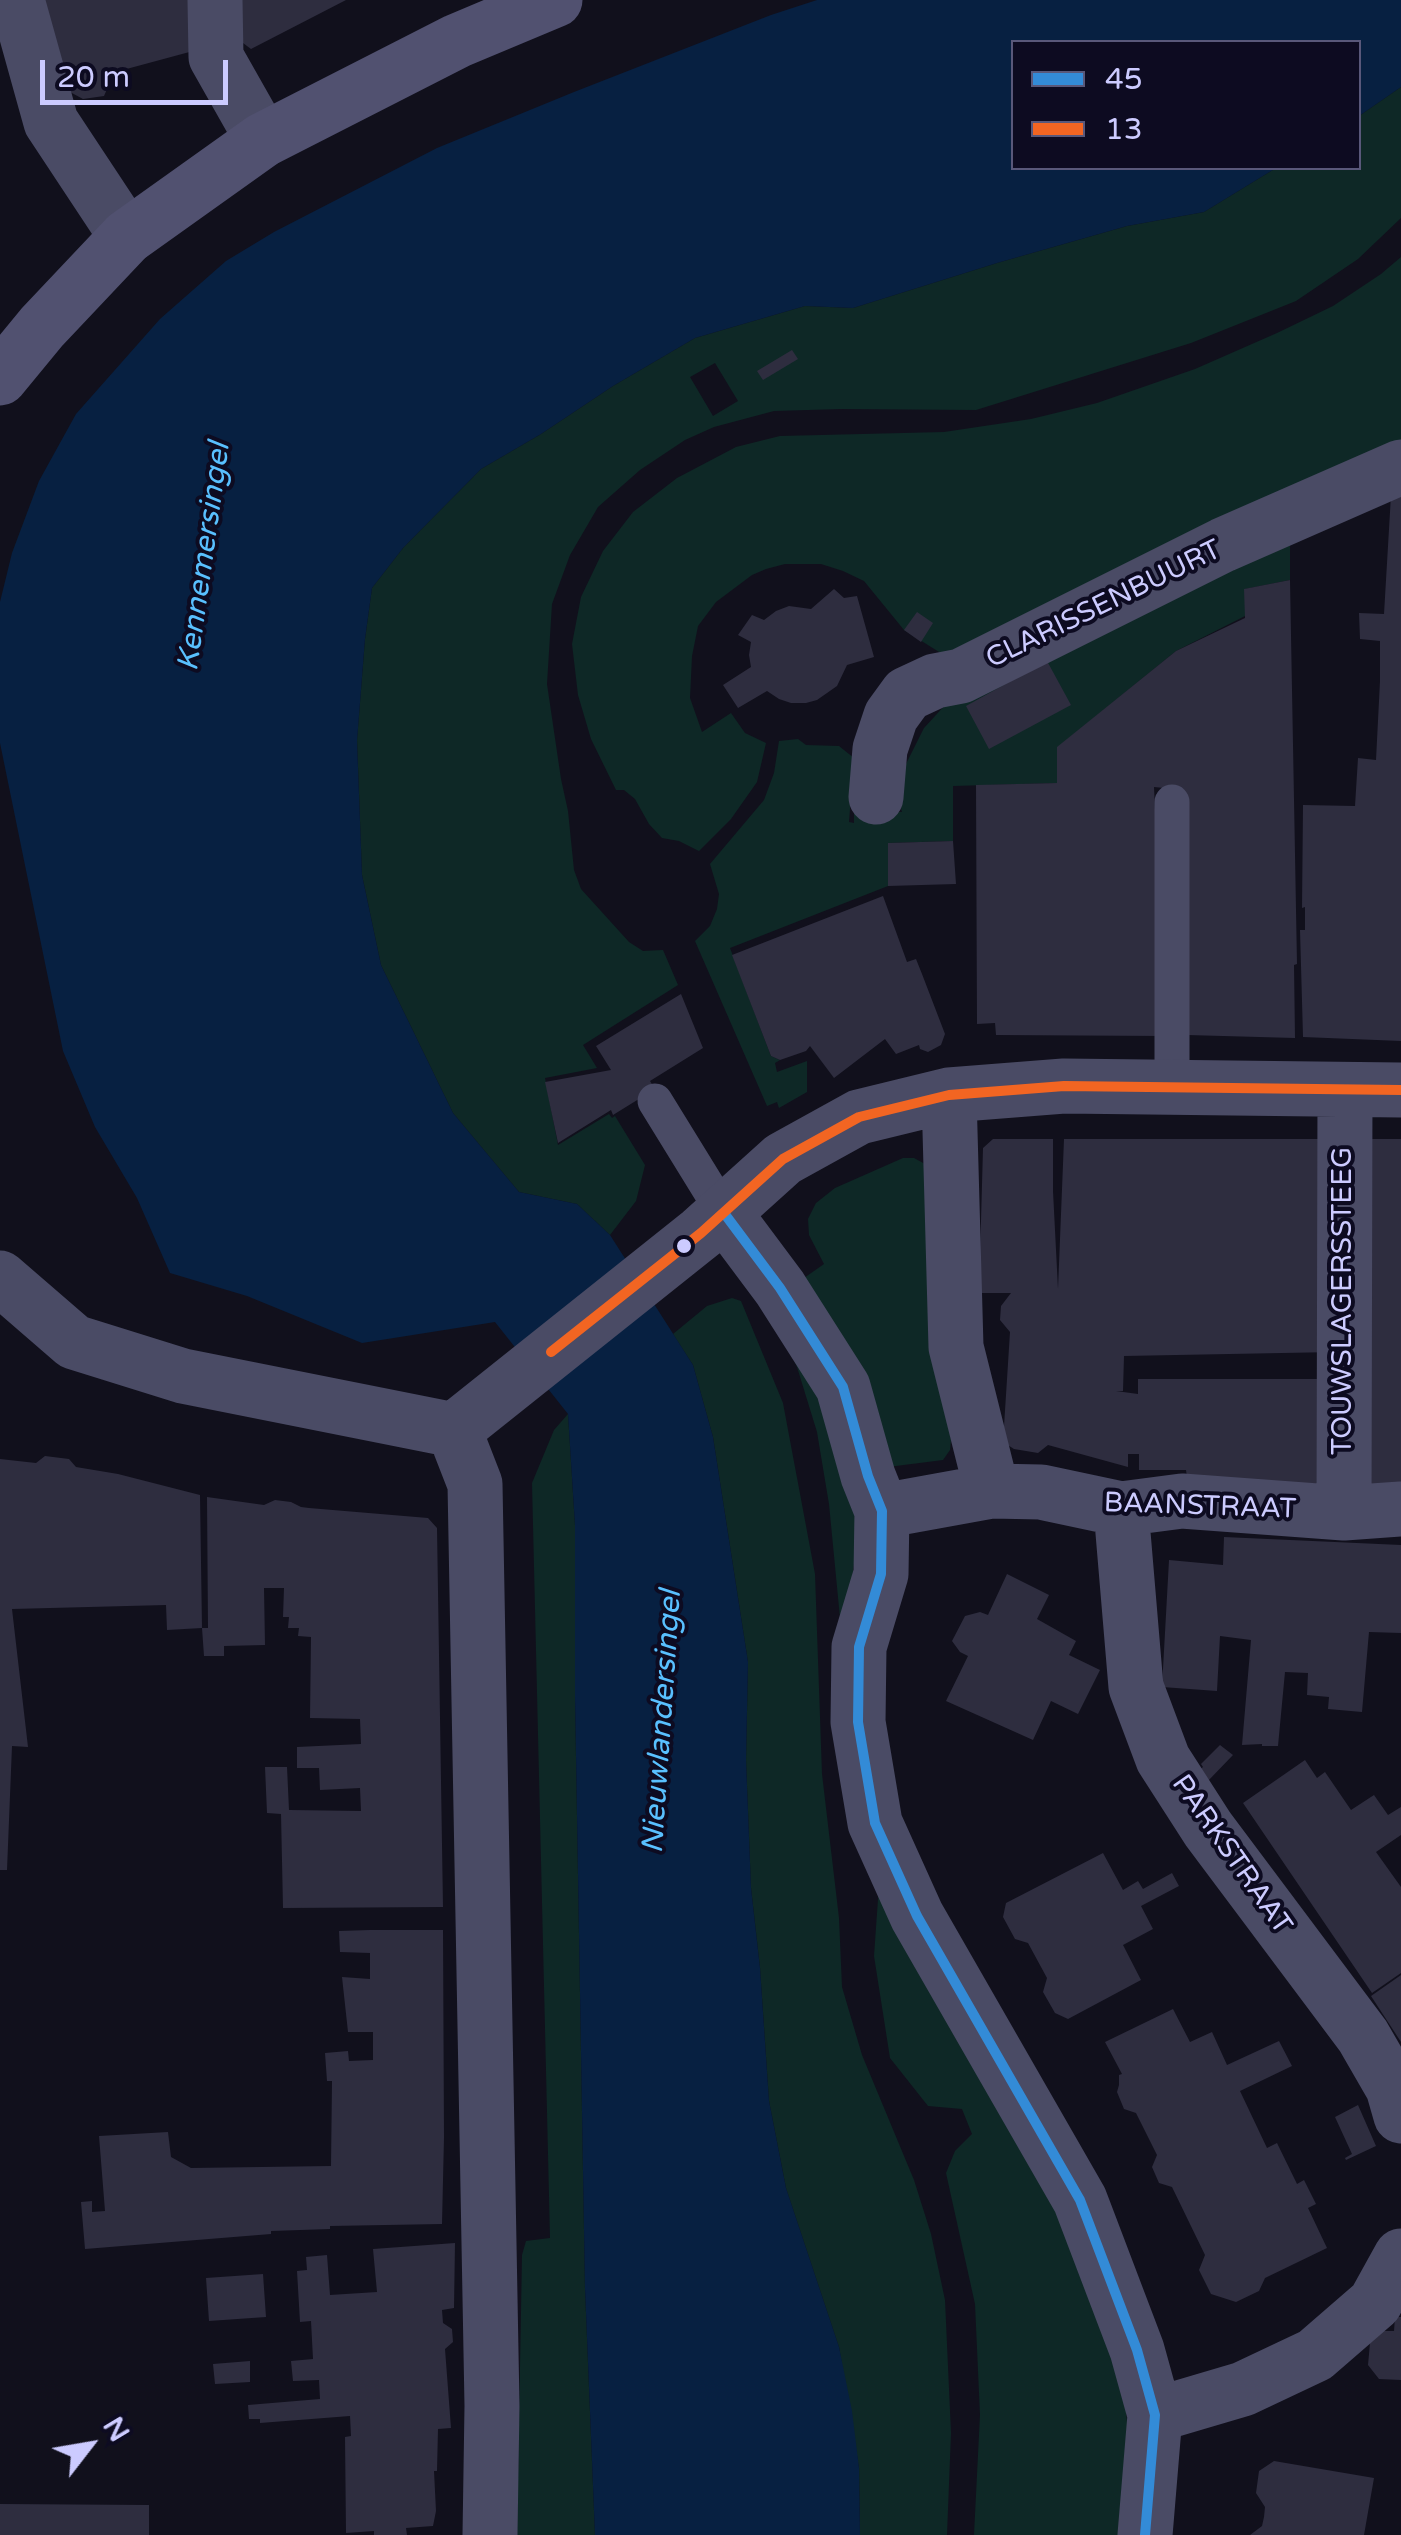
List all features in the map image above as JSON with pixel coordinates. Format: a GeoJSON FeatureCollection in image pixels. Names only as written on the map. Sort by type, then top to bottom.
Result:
{"type":"FeatureCollection","features":[{"type":"Feature","properties":{"kind":"main road"},"geometry":{"type":"LineString","coordinates":[[0,378],[42,326],[127,236],[263,140],[457,41],[555,0]]}},
{"type":"Feature","properties":{"kind":"street"},"geometry":{"type":"LineString","coordinates":[[17,0],[51,122],[127,236]]}},
{"type":"Feature","properties":{"kind":"street"},"geometry":{"type":"LineString","coordinates":[[215,0],[216,57],[263,140]]}},
{"type":"Feature","properties":{"kind":"street","name":"CLARISSENBUURT"},"geometry":{"type":"LineString","coordinates":[[876,797],[880,749],[892,716],[907,694],[935,681],[961,676],[1223,546],[1401,467]]}},
{"type":"Feature","properties":{"kind":"street"},"geometry":{"type":"LineString","coordinates":[[0,1278],[74,1342],[183,1376],[454,1430],[784,1159],[859,1118],[949,1095],[1064,1086],[1401,1090]]}},
{"type":"Feature","properties":{"kind":"street","name":"TOUWSLAGERSSTEEG"},"geometry":{"type":"LineString","coordinates":[[1344,1513],[1345,1090]]}},
{"type":"Feature","properties":{"kind":"street"},"geometry":{"type":"LineString","coordinates":[[949,1095],[956,1347],[992,1492]]}},
{"type":"Feature","properties":{"kind":"street"},"geometry":{"type":"LineString","coordinates":[[724,1212],[844,1386],[868,1476],[882,1511],[881,1574],[859,1647],[858,1722],[875,1823],[917,1916],[1080,2200],[1137,2350],[1155,2415],[1145,2535]]}},
{"type":"Feature","properties":{"kind":"street"},"geometry":{"type":"LineString","coordinates":[[454,1430],[475,1484],[492,2386],[490,2535]]}},
{"type":"Feature","properties":{"kind":"street","name":"BAANSTRAAT"},"geometry":{"type":"LineString","coordinates":[[882,1511],[992,1492],[1041,1492],[1122,1510],[1182,1501],[1344,1513],[1401,1508]]}},
{"type":"Feature","properties":{"kind":"street","name":"PARKSTRAAT"},"geometry":{"type":"LineString","coordinates":[[1122,1510],[1136,1687],[1164,1759],[1208,1830],[1362,2036],[1393,2088],[1401,2116]]}},
{"type":"Feature","properties":{"kind":"street"},"geometry":{"type":"LineString","coordinates":[[1155,2415],[1243,2389],[1315,2356],[1375,2303],[1401,2256]]}},
{"type":"Feature","properties":{"kind":"lane"},"geometry":{"type":"LineString","coordinates":[[1172,802],[1172,1087]]}},
{"type":"Feature","properties":{"kind":"lane"},"geometry":{"type":"LineString","coordinates":[[655,1101],[724,1212]]}},
{"type":"Feature","properties":{"kind":"green space"},"geometry":{"type":"Polygon","coordinates":[[[1401,87],[1401,218],[1358,259],[1296,301],[1191,343],[976,410],[774,411],[714,427],[685,440],[640,470],[598,507],[570,555],[552,604],[547,684],[574,870],[581,889],[629,942],[643,951],[663,950],[678,985],[583,1045],[597,1068],[545,1078],[558,1145],[609,1114],[615,1116],[645,1165],[636,1201],[610,1235],[577,1204],[519,1192],[453,1113],[381,965],[362,875],[357,740],[372,588],[403,548],[481,469],[695,338],[805,306],[853,308],[1127,226],[1204,212],[1273,170],[1361,170],[1361,115],[1401,87]],[[715,363],[690,377],[713,416],[738,401],[715,363]]]}},
{"type":"Feature","properties":{"kind":"green space"},"geometry":{"type":"Polygon","coordinates":[[[1401,257],[1401,447],[955,662],[904,630],[864,581],[843,571],[821,564],[785,564],[752,575],[716,602],[698,626],[690,698],[702,732],[731,713],[745,733],[766,743],[757,782],[731,819],[699,851],[662,838],[635,799],[624,790],[616,790],[591,739],[578,695],[572,644],[581,597],[603,551],[633,512],[677,478],[736,447],[780,436],[944,432],[1031,419],[1097,403],[1195,369],[1277,333],[1333,306],[1401,257]]]}},
{"type":"Feature","properties":{"kind":"green space"},"geometry":{"type":"Polygon","coordinates":[[[1290,542],[1290,580],[1245,589],[1245,616],[1176,651],[1058,747],[1057,783],[953,786],[953,841],[888,843],[888,886],[730,948],[771,1056],[780,1060],[775,1063],[777,1072],[807,1061],[807,1092],[779,1108],[777,1102],[767,1106],[695,941],[710,926],[717,909],[719,894],[710,864],[764,800],[774,773],[779,741],[798,739],[806,745],[839,746],[854,758],[849,822],[854,823],[854,809],[902,812],[904,768],[924,728],[947,703],[1290,542]]]}},
{"type":"Feature","properties":{"kind":"green space"},"geometry":{"type":"Polygon","coordinates":[[[903,1158],[925,1164],[937,1359],[951,1440],[943,1460],[888,1467],[804,1278],[824,1264],[809,1235],[808,1219],[816,1203],[835,1188],[903,1158]]]}},
{"type":"Feature","properties":{"kind":"green space"},"geometry":{"type":"Polygon","coordinates":[[[732,1298],[741,1301],[783,1403],[815,1574],[822,1774],[839,1918],[842,1987],[862,2055],[914,2180],[945,2300],[951,2433],[947,2535],[860,2535],[859,2468],[839,2347],[786,2188],[769,2101],[751,1888],[746,1760],[748,1662],[713,1437],[693,1365],[673,1334],[707,1306],[732,1298]]]}},
{"type":"Feature","properties":{"kind":"green space"},"geometry":{"type":"Polygon","coordinates":[[[778,1326],[805,1353],[852,1492],[858,1533],[843,1649],[829,1504],[817,1432],[797,1367],[778,1326]]]}},
{"type":"Feature","properties":{"kind":"green space"},"geometry":{"type":"Polygon","coordinates":[[[568,1414],[575,1525],[585,2288],[595,2535],[517,2535],[522,2255],[526,2241],[550,2238],[532,1483],[554,1430],[568,1414]]]}},
{"type":"Feature","properties":{"kind":"green space"},"geometry":{"type":"Polygon","coordinates":[[[879,1885],[1076,2239],[1123,2374],[1130,2459],[1124,2535],[974,2535],[980,2415],[975,2304],[946,2173],[955,2151],[972,2134],[962,2109],[928,2106],[890,2058],[874,1956],[879,1885]]]}},
{"type":"Feature","properties":{"kind":"water"},"geometry":{"type":"Polygon","coordinates":[[[817,0],[1401,0],[1401,87],[1361,115],[1361,40],[1011,40],[1011,170],[1273,170],[1204,212],[1127,226],[853,308],[805,306],[695,338],[481,469],[403,548],[372,588],[357,741],[362,875],[381,965],[453,1113],[519,1192],[577,1204],[610,1235],[693,1365],[713,1437],[748,1662],[746,1760],[751,1888],[769,2101],[786,2188],[839,2347],[859,2468],[860,2535],[595,2535],[585,2288],[575,1525],[568,1414],[495,1322],[362,1343],[247,1296],[170,1273],[137,1198],[95,1127],[63,1051],[0,743],[0,602],[12,553],[39,481],[76,414],[160,319],[226,261],[437,148],[817,0]]]}},
{"type":"Feature","properties":{"kind":"building"},"geometry":{"type":"Polygon","coordinates":[[[30,0],[208,0],[208,47],[108,74],[111,80],[104,96],[83,99],[70,92],[30,0]]]}},
{"type":"Feature","properties":{"kind":"building"},"geometry":{"type":"Polygon","coordinates":[[[227,0],[346,0],[251,49],[227,31],[227,0]]]}},
{"type":"Feature","properties":{"kind":"building"},"geometry":{"type":"Polygon","coordinates":[[[792,350],[798,359],[763,380],[757,371],[792,350]]]}},
{"type":"Feature","properties":{"kind":"building"},"geometry":{"type":"Polygon","coordinates":[[[1391,495],[1401,495],[1401,1041],[1303,1037],[1303,805],[1355,806],[1358,758],[1376,760],[1380,641],[1360,639],[1359,613],[1384,614],[1391,495]]]}},
{"type":"Feature","properties":{"kind":"building"},"geometry":{"type":"Polygon","coordinates":[[[1290,580],[1295,1038],[1187,1035],[1164,788],[1154,787],[1165,1036],[996,1035],[995,1023],[977,1024],[976,785],[1057,783],[1057,747],[1176,651],[1245,618],[1244,589],[1290,580]]]}},
{"type":"Feature","properties":{"kind":"building"},"geometry":{"type":"Polygon","coordinates":[[[834,589],[844,598],[857,596],[874,657],[847,665],[837,686],[817,700],[791,703],[767,691],[738,708],[723,685],[751,667],[751,642],[738,635],[752,615],[764,620],[789,606],[811,609],[834,589]]]}},
{"type":"Feature","properties":{"kind":"building"},"geometry":{"type":"Polygon","coordinates":[[[917,612],[933,623],[921,642],[904,630],[917,612]]]}},
{"type":"Feature","properties":{"kind":"building"},"geometry":{"type":"Polygon","coordinates":[[[1047,661],[1071,705],[989,749],[966,706],[1047,661]]]}},
{"type":"Feature","properties":{"kind":"building"},"geometry":{"type":"Polygon","coordinates":[[[953,841],[956,884],[888,886],[888,843],[953,841]]]}},
{"type":"Feature","properties":{"kind":"building"},"geometry":{"type":"Polygon","coordinates":[[[883,896],[907,962],[916,959],[922,974],[945,1034],[941,1045],[928,1052],[919,1045],[896,1054],[885,1039],[834,1078],[810,1046],[780,1060],[771,1056],[732,955],[883,896]]]}},
{"type":"Feature","properties":{"kind":"building"},"geometry":{"type":"Polygon","coordinates":[[[681,994],[703,1048],[650,1081],[655,1089],[613,1115],[611,1110],[558,1143],[545,1082],[611,1070],[596,1046],[681,994]]]}},
{"type":"Feature","properties":{"kind":"building"},"geometry":{"type":"Polygon","coordinates":[[[993,1139],[1053,1139],[1058,1289],[1064,1139],[1333,1139],[1335,1352],[1124,1356],[1123,1391],[1116,1391],[1138,1394],[1138,1379],[1336,1379],[1335,1485],[1187,1477],[1186,1470],[1139,1470],[1139,1454],[1128,1454],[1128,1467],[1048,1445],[1038,1453],[1014,1449],[1003,1442],[1010,1332],[1000,1320],[1001,1306],[1011,1293],[979,1293],[983,1148],[993,1139]]]}},
{"type":"Feature","properties":{"kind":"building"},"geometry":{"type":"Polygon","coordinates":[[[1356,1139],[1401,1139],[1401,1486],[1358,1489],[1356,1139]]]}},
{"type":"Feature","properties":{"kind":"building"},"geometry":{"type":"Polygon","coordinates":[[[45,1456],[69,1459],[76,1467],[200,1495],[202,1628],[167,1630],[166,1605],[12,1609],[28,1747],[12,1746],[7,1870],[0,1870],[0,1459],[36,1463],[45,1456]]]}},
{"type":"Feature","properties":{"kind":"building"},"geometry":{"type":"Polygon","coordinates":[[[207,1497],[264,1505],[275,1500],[309,1508],[428,1518],[437,1528],[443,1907],[283,1908],[281,1814],[267,1813],[265,1767],[287,1767],[289,1810],[361,1811],[360,1788],[320,1790],[319,1768],[297,1768],[297,1747],[361,1744],[360,1719],[310,1718],[311,1637],[298,1636],[299,1628],[288,1628],[289,1617],[283,1617],[284,1588],[264,1588],[265,1645],[224,1646],[224,1656],[204,1656],[202,1628],[208,1628],[207,1497]]]}},
{"type":"Feature","properties":{"kind":"building"},"geometry":{"type":"Polygon","coordinates":[[[1224,1537],[1401,1545],[1401,1633],[1369,1632],[1362,1712],[1328,1709],[1329,1697],[1307,1695],[1308,1673],[1285,1672],[1278,1746],[1242,1745],[1251,1640],[1220,1636],[1217,1691],[1162,1687],[1169,1560],[1223,1565],[1224,1537]]]}},
{"type":"Feature","properties":{"kind":"building"},"geometry":{"type":"Polygon","coordinates":[[[1007,1574],[1049,1595],[1037,1619],[1076,1641],[1069,1655],[1100,1670],[1078,1714],[1051,1701],[1033,1740],[946,1701],[968,1656],[952,1641],[965,1616],[980,1612],[988,1615],[1007,1574]]]}},
{"type":"Feature","properties":{"kind":"building"},"geometry":{"type":"Polygon","coordinates":[[[1220,1745],[1233,1755],[1207,1782],[1199,1770],[1201,1764],[1220,1745]]]}},
{"type":"Feature","properties":{"kind":"building"},"geometry":{"type":"Polygon","coordinates":[[[1305,1760],[1317,1778],[1325,1772],[1351,1810],[1374,1795],[1388,1815],[1401,1807],[1401,1835],[1376,1852],[1401,1887],[1401,1973],[1372,1993],[1243,1803],[1305,1760]]]}},
{"type":"Feature","properties":{"kind":"building"},"geometry":{"type":"Polygon","coordinates":[[[1103,1853],[1123,1890],[1138,1881],[1143,1889],[1172,1873],[1179,1886],[1141,1906],[1153,1929],[1123,1945],[1141,1980],[1068,2019],[1055,2013],[1043,1992],[1047,1978],[1028,1943],[1015,1939],[1003,1917],[1006,1903],[1103,1853]]]}},
{"type":"Feature","properties":{"kind":"building"},"geometry":{"type":"Polygon","coordinates":[[[443,1930],[442,2224],[330,2226],[85,2249],[81,2202],[92,2201],[92,2212],[105,2211],[99,2136],[168,2132],[171,2157],[191,2168],[331,2166],[332,2081],[327,2081],[325,2053],[348,2051],[349,2061],[373,2060],[373,2032],[348,2032],[342,1977],[370,1979],[370,1953],[340,1952],[339,1931],[443,1930]]]}},
{"type":"Feature","properties":{"kind":"building"},"geometry":{"type":"Polygon","coordinates":[[[1401,1975],[1401,2042],[1371,1996],[1401,1975]]]}},
{"type":"Feature","properties":{"kind":"building"},"geometry":{"type":"Polygon","coordinates":[[[1173,2009],[1190,2042],[1212,2032],[1227,2065],[1279,2041],[1292,2066],[1240,2091],[1267,2148],[1277,2143],[1297,2184],[1304,2180],[1316,2204],[1308,2208],[1327,2248],[1265,2278],[1259,2291],[1236,2302],[1211,2294],[1199,2270],[1205,2255],[1172,2187],[1159,2183],[1152,2167],[1157,2155],[1136,2113],[1124,2109],[1117,2092],[1122,2074],[1105,2042],[1173,2009]]]}},
{"type":"Feature","properties":{"kind":"building"},"geometry":{"type":"Polygon","coordinates":[[[1358,2105],[1376,2146],[1346,2160],[1352,2154],[1335,2117],[1358,2105]]]}},
{"type":"Feature","properties":{"kind":"building"},"geometry":{"type":"Polygon","coordinates":[[[455,2243],[454,2308],[442,2310],[443,2323],[452,2329],[453,2342],[445,2349],[451,2428],[438,2429],[433,2526],[406,2528],[407,2535],[346,2533],[345,2437],[351,2436],[350,2416],[260,2423],[260,2419],[249,2419],[248,2405],[320,2399],[319,2380],[293,2381],[291,2361],[313,2359],[311,2321],[300,2322],[297,2271],[307,2270],[306,2257],[327,2255],[330,2295],[377,2292],[373,2249],[455,2243]]]}},
{"type":"Feature","properties":{"kind":"building"},"geometry":{"type":"Polygon","coordinates":[[[263,2274],[266,2317],[209,2321],[206,2278],[263,2274]]]}},
{"type":"Feature","properties":{"kind":"building"},"geometry":{"type":"Polygon","coordinates":[[[1395,2317],[1401,2317],[1401,2380],[1379,2379],[1368,2365],[1370,2343],[1383,2331],[1394,2331],[1395,2317]]]}},
{"type":"Feature","properties":{"kind":"building"},"geometry":{"type":"Polygon","coordinates":[[[250,2361],[250,2382],[215,2384],[213,2364],[250,2361]]]}},
{"type":"Feature","properties":{"kind":"building"},"geometry":{"type":"Polygon","coordinates":[[[1274,2461],[1374,2478],[1364,2535],[1250,2535],[1262,2526],[1264,2517],[1265,2507],[1256,2493],[1259,2471],[1274,2461]]]}},
{"type":"Feature","properties":{"kind":"building"},"geometry":{"type":"Polygon","coordinates":[[[0,2504],[149,2505],[149,2535],[0,2535],[0,2504]]]}},
{"type":"Feature","properties":{"kind":"transit line","name":"13"},"geometry":{"type":"LineString","coordinates":[[551,1352],[701,1233],[783,1159],[859,1117],[949,1095],[1064,1086],[1401,1090]]}},
{"type":"Feature","properties":{"kind":"transit line","name":"45"},"geometry":{"type":"LineString","coordinates":[[724,1213],[780,1288],[843,1387],[882,1511],[881,1574],[859,1647],[858,1722],[875,1823],[917,1916],[1080,2200],[1137,2350],[1155,2415],[1145,2535]]}},
{"type":"Feature","properties":{"kind":"water label","name":"Kennemersingel"},"geometry":{"type":"Point","coordinates":[205,557]}},
{"type":"Feature","properties":{"kind":"water label","name":"Nieuwlandersingel"},"geometry":{"type":"Point","coordinates":[663,1722]}}]}
